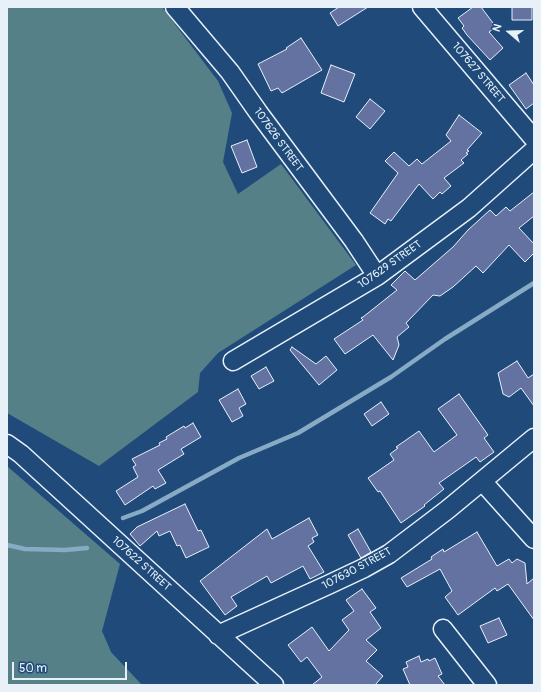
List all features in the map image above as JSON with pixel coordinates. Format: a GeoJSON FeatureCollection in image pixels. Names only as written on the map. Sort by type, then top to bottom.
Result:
{"type":"FeatureCollection","features":[{"type":"Feature","properties":{"kind":"street","name":"107626 STREET"},"geometry":{"type":"LineString","coordinates":[[175,7],[230,72],[267,125],[354,241],[377,276]]}},
{"type":"Feature","properties":{"kind":"street","name":"107627 STREET"},"geometry":{"type":"LineString","coordinates":[[422,7],[534,139]]}},
{"type":"Feature","properties":{"kind":"street","name":"107629 STREET"},"geometry":{"type":"LineString","coordinates":[[233,361],[377,276],[469,208],[534,150]]}},
{"type":"Feature","properties":{"kind":"street","name":"107630 STREET"},"geometry":{"type":"LineString","coordinates":[[218,635],[364,568],[389,554],[447,510],[534,438]]}},
{"type":"Feature","properties":{"kind":"street","name":"107622 STREET"},"geometry":{"type":"LineString","coordinates":[[7,444],[22,454],[274,685]]}},
{"type":"Feature","properties":{"kind":"street"},"geometry":{"type":"LineString","coordinates":[[482,481],[534,539]]}},
{"type":"Feature","properties":{"kind":"street"},"geometry":{"type":"LineString","coordinates":[[443,630],[487,685]]}},
{"type":"Feature","properties":{"kind":"green space"},"geometry":{"type":"Polygon","coordinates":[[[7,7],[162,7],[218,81],[232,113],[223,162],[238,194],[281,164],[356,265],[218,353],[200,373],[198,392],[99,466],[7,413],[7,7]]]}},
{"type":"Feature","properties":{"kind":"green space"},"geometry":{"type":"Polygon","coordinates":[[[7,466],[120,564],[102,631],[111,652],[142,685],[7,685],[7,466]]]}},
{"type":"Feature","properties":{"kind":"building"},"geometry":{"type":"Polygon","coordinates":[[[339,7],[368,7],[338,26],[330,13],[339,7]]]}},
{"type":"Feature","properties":{"kind":"building"},"geometry":{"type":"Polygon","coordinates":[[[473,7],[481,7],[496,27],[489,32],[503,48],[490,60],[467,35],[462,28],[464,26],[458,18],[473,7]]]}},
{"type":"Feature","properties":{"kind":"building"},"geometry":{"type":"Polygon","coordinates":[[[512,7],[532,7],[532,20],[512,20],[512,7]]]}},
{"type":"Feature","properties":{"kind":"building"},"geometry":{"type":"Polygon","coordinates":[[[301,38],[322,70],[282,93],[278,88],[271,91],[258,64],[287,49],[286,48],[301,38]]]}},
{"type":"Feature","properties":{"kind":"building"},"geometry":{"type":"Polygon","coordinates":[[[331,65],[355,74],[344,102],[321,93],[331,65]]]}},
{"type":"Feature","properties":{"kind":"building"},"geometry":{"type":"Polygon","coordinates":[[[526,73],[534,85],[534,103],[526,109],[509,85],[526,73]]]}},
{"type":"Feature","properties":{"kind":"building"},"geometry":{"type":"Polygon","coordinates":[[[370,99],[385,111],[370,129],[356,117],[370,99]]]}},
{"type":"Feature","properties":{"kind":"building"},"geometry":{"type":"Polygon","coordinates":[[[459,115],[482,133],[467,150],[469,151],[466,153],[468,154],[461,160],[464,163],[444,178],[451,186],[442,194],[440,192],[433,199],[419,184],[391,221],[388,219],[385,224],[370,213],[398,173],[385,161],[394,152],[409,166],[417,159],[422,164],[451,141],[446,135],[459,115]]]}},
{"type":"Feature","properties":{"kind":"building"},"geometry":{"type":"Polygon","coordinates":[[[247,140],[257,167],[242,173],[231,146],[247,140]]]}},
{"type":"Feature","properties":{"kind":"building"},"geometry":{"type":"Polygon","coordinates":[[[534,192],[534,216],[519,228],[534,244],[534,253],[525,262],[509,245],[483,273],[476,266],[453,287],[440,296],[433,295],[406,323],[409,327],[397,337],[399,345],[393,360],[373,335],[345,354],[334,339],[363,320],[361,318],[397,290],[391,285],[405,271],[415,280],[453,247],[468,230],[490,210],[496,216],[506,207],[510,211],[534,192]]]}},
{"type":"Feature","properties":{"kind":"building"},"geometry":{"type":"Polygon","coordinates":[[[292,347],[316,364],[326,356],[337,370],[319,385],[290,350],[292,347]]]}},
{"type":"Feature","properties":{"kind":"building"},"geometry":{"type":"Polygon","coordinates":[[[517,361],[528,378],[534,374],[534,406],[521,388],[509,397],[503,394],[498,373],[517,361]]]}},
{"type":"Feature","properties":{"kind":"building"},"geometry":{"type":"Polygon","coordinates":[[[266,367],[274,381],[259,389],[251,376],[266,367]]]}},
{"type":"Feature","properties":{"kind":"building"},"geometry":{"type":"Polygon","coordinates":[[[238,389],[246,404],[239,408],[243,416],[232,422],[219,400],[238,389]]]}},
{"type":"Feature","properties":{"kind":"building"},"geometry":{"type":"Polygon","coordinates":[[[459,394],[488,435],[484,438],[494,452],[480,462],[476,457],[439,483],[444,489],[424,505],[425,506],[401,523],[380,491],[378,492],[368,478],[394,460],[390,454],[398,448],[396,447],[419,431],[434,452],[457,435],[438,409],[459,394]]]}},
{"type":"Feature","properties":{"kind":"building"},"geometry":{"type":"Polygon","coordinates":[[[381,402],[389,414],[372,426],[364,414],[381,402]]]}},
{"type":"Feature","properties":{"kind":"building"},"geometry":{"type":"Polygon","coordinates":[[[193,423],[201,437],[181,449],[184,454],[158,470],[166,483],[155,489],[153,486],[125,505],[116,491],[138,477],[133,467],[136,465],[132,459],[160,445],[159,443],[167,439],[166,437],[184,426],[185,428],[193,423]]]}},
{"type":"Feature","properties":{"kind":"building"},"geometry":{"type":"Polygon","coordinates":[[[185,504],[198,531],[201,530],[209,547],[186,558],[180,545],[177,546],[170,531],[159,536],[157,531],[140,546],[130,534],[137,527],[185,504]]]}},
{"type":"Feature","properties":{"kind":"building"},"geometry":{"type":"Polygon","coordinates":[[[309,518],[318,535],[312,538],[314,542],[308,546],[324,572],[310,579],[303,566],[271,583],[267,576],[231,597],[237,606],[225,615],[200,581],[267,529],[272,539],[309,518]]]}},
{"type":"Feature","properties":{"kind":"building"},"geometry":{"type":"Polygon","coordinates":[[[358,529],[371,552],[361,558],[348,535],[358,529]]]}},
{"type":"Feature","properties":{"kind":"building"},"geometry":{"type":"Polygon","coordinates":[[[477,532],[497,566],[509,559],[512,563],[517,559],[525,563],[527,584],[534,578],[534,620],[508,584],[497,591],[495,588],[458,615],[445,597],[452,591],[440,569],[407,587],[401,578],[432,559],[431,557],[443,549],[444,552],[477,532]]]}},
{"type":"Feature","properties":{"kind":"building"},"geometry":{"type":"Polygon","coordinates":[[[362,589],[376,608],[370,612],[381,628],[366,640],[377,650],[366,661],[383,676],[375,685],[312,685],[322,677],[307,657],[301,662],[288,645],[312,627],[329,651],[349,630],[342,620],[354,611],[346,600],[362,589]]]}},
{"type":"Feature","properties":{"kind":"building"},"geometry":{"type":"Polygon","coordinates":[[[499,618],[507,635],[488,643],[480,626],[499,618]]]}},
{"type":"Feature","properties":{"kind":"building"},"geometry":{"type":"Polygon","coordinates":[[[419,656],[421,662],[428,659],[429,661],[435,658],[442,674],[438,676],[445,685],[410,685],[403,669],[408,667],[406,662],[419,656]]]}},
{"type":"Feature","properties":{"kind":"waterway"},"geometry":{"type":"LineString","coordinates":[[123,518],[142,511],[239,458],[298,433],[391,377],[445,339],[534,283]]}},
{"type":"Feature","properties":{"kind":"waterway"},"geometry":{"type":"LineString","coordinates":[[7,545],[25,549],[65,550],[87,548]]}}]}
